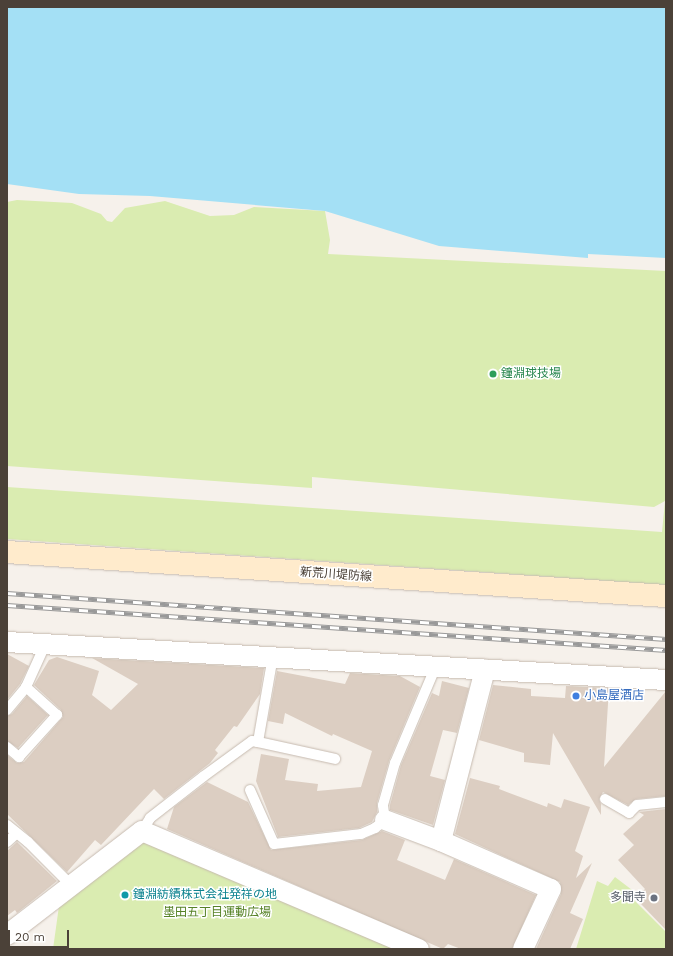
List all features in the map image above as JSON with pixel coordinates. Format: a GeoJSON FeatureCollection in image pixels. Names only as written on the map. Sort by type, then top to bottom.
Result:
{"type":"FeatureCollection","features":[{"type":"Feature","properties":{"kind":"main road","name":"新荒川堤防線"},"geometry":{"type":"LineString","coordinates":[[7,552],[666,596]]}},
{"type":"Feature","properties":{"kind":"street"},"geometry":{"type":"LineString","coordinates":[[7,642],[273,656],[666,680]]}},
{"type":"Feature","properties":{"kind":"street"},"geometry":{"type":"LineString","coordinates":[[441,841],[485,670]]}},
{"type":"Feature","properties":{"kind":"street"},"geometry":{"type":"LineString","coordinates":[[385,820],[441,841],[551,890],[523,949]]}},
{"type":"Feature","properties":{"kind":"street"},"geometry":{"type":"LineString","coordinates":[[7,935],[142,831],[419,949]]}},
{"type":"Feature","properties":{"kind":"lane"},"geometry":{"type":"LineString","coordinates":[[7,710],[26,687],[45,645]]}},
{"type":"Feature","properties":{"kind":"lane"},"geometry":{"type":"LineString","coordinates":[[258,742],[273,656]]}},
{"type":"Feature","properties":{"kind":"lane"},"geometry":{"type":"LineString","coordinates":[[250,790],[274,844],[361,834],[375,828],[385,820],[383,805],[395,763],[436,666]]}},
{"type":"Feature","properties":{"kind":"lane"},"geometry":{"type":"LineString","coordinates":[[7,747],[19,757],[57,715],[26,687]]}},
{"type":"Feature","properties":{"kind":"lane"},"geometry":{"type":"LineString","coordinates":[[142,831],[150,818],[198,780],[252,741],[335,759]]}},
{"type":"Feature","properties":{"kind":"lane"},"geometry":{"type":"LineString","coordinates":[[605,798],[629,813],[638,805],[666,802]]}},
{"type":"Feature","properties":{"kind":"lane"},"geometry":{"type":"LineString","coordinates":[[7,825],[72,886]]}},
{"type":"Feature","properties":{"kind":"lane"},"geometry":{"type":"LineString","coordinates":[[7,842],[17,833]]}},
{"type":"Feature","properties":{"kind":"green space"},"geometry":{"type":"Polygon","coordinates":[[[17,200],[72,203],[101,214],[107,221],[112,222],[125,208],[165,201],[210,216],[234,215],[254,207],[325,211],[330,240],[328,254],[666,271],[666,585],[7,539],[7,487],[662,532],[665,501],[654,507],[312,477],[312,488],[7,466],[7,202],[17,200]]]}},
{"type":"Feature","properties":{"kind":"green space","name":"墨田五丁目運動広場"},"geometry":{"type":"Polygon","coordinates":[[[143,841],[394,949],[53,949],[59,906],[143,841]]]}},
{"type":"Feature","properties":{"kind":"green space"},"geometry":{"type":"Polygon","coordinates":[[[615,877],[636,893],[632,898],[666,932],[666,949],[576,949],[597,881],[608,886],[615,877]]]}},
{"type":"Feature","properties":{"kind":"water"},"geometry":{"type":"Polygon","coordinates":[[[7,7],[666,7],[666,258],[588,254],[588,258],[439,246],[325,211],[150,196],[79,194],[7,184],[7,7]]]}},
{"type":"Feature","properties":{"kind":"building"},"geometry":{"type":"Polygon","coordinates":[[[7,654],[29,666],[20,684],[7,700],[7,654]]]}},
{"type":"Feature","properties":{"kind":"building"},"geometry":{"type":"Polygon","coordinates":[[[57,657],[99,671],[92,695],[111,710],[138,684],[92,658],[264,668],[260,694],[237,727],[234,726],[215,750],[218,753],[210,763],[164,799],[154,789],[101,845],[95,840],[67,872],[7,814],[7,755],[17,763],[24,762],[63,717],[61,710],[34,685],[49,660],[57,657]]]}},
{"type":"Feature","properties":{"kind":"building"},"geometry":{"type":"Polygon","coordinates":[[[277,671],[345,684],[350,673],[400,676],[420,687],[389,761],[377,803],[377,812],[372,822],[359,828],[278,837],[256,781],[261,754],[289,759],[285,780],[318,784],[317,791],[361,787],[372,751],[333,734],[332,736],[285,713],[283,724],[268,721],[277,671]]]}},
{"type":"Feature","properties":{"kind":"building"},"geometry":{"type":"Polygon","coordinates":[[[442,681],[469,688],[457,733],[443,730],[430,776],[445,780],[433,825],[390,810],[390,805],[401,765],[432,693],[439,696],[442,681]]]}},
{"type":"Feature","properties":{"kind":"building"},"geometry":{"type":"Polygon","coordinates":[[[493,685],[531,689],[531,696],[565,698],[566,686],[609,688],[604,767],[666,691],[666,796],[636,799],[628,805],[603,792],[599,799],[601,804],[601,815],[553,733],[550,765],[524,762],[524,753],[479,740],[493,685]]]}},
{"type":"Feature","properties":{"kind":"building"},"geometry":{"type":"Polygon","coordinates":[[[27,696],[48,715],[18,748],[7,741],[7,716],[12,714],[27,696]]]}},
{"type":"Feature","properties":{"kind":"building"},"geometry":{"type":"Polygon","coordinates":[[[470,778],[500,786],[499,789],[547,807],[548,803],[561,808],[564,799],[590,807],[575,851],[583,856],[576,878],[592,863],[570,913],[583,919],[570,949],[536,949],[561,894],[560,882],[455,834],[470,778]]]}},
{"type":"Feature","properties":{"kind":"building"},"geometry":{"type":"Polygon","coordinates":[[[207,782],[248,802],[271,850],[362,840],[382,831],[405,840],[397,860],[445,880],[454,859],[536,895],[512,949],[461,949],[448,944],[443,949],[167,829],[174,807],[207,782]]]}},
{"type":"Feature","properties":{"kind":"building"},"geometry":{"type":"Polygon","coordinates":[[[666,809],[666,930],[641,904],[645,901],[639,895],[645,889],[618,860],[634,845],[623,834],[644,815],[639,812],[666,809]]]}},
{"type":"Feature","properties":{"kind":"building"},"geometry":{"type":"Polygon","coordinates":[[[17,842],[57,881],[17,913],[15,910],[7,916],[7,851],[17,842]]]}},
{"type":"Feature","properties":{"kind":"railway"},"geometry":{"type":"LineString","coordinates":[[7,593],[666,639]]}},
{"type":"Feature","properties":{"kind":"railway"},"geometry":{"type":"LineString","coordinates":[[7,605],[666,650]]}},
{"type":"Feature","properties":{"kind":"place","name":"鐘淵球技場"},"geometry":{"type":"Point","coordinates":[493,374]}},
{"type":"Feature","properties":{"kind":"place","name":"小島屋酒店"},"geometry":{"type":"Point","coordinates":[576,696]}},
{"type":"Feature","properties":{"kind":"place","name":"鐘淵紡績株式会社発祥の地"},"geometry":{"type":"Point","coordinates":[125,895]}},
{"type":"Feature","properties":{"kind":"place","name":"多聞寺"},"geometry":{"type":"Point","coordinates":[654,898]}}]}
